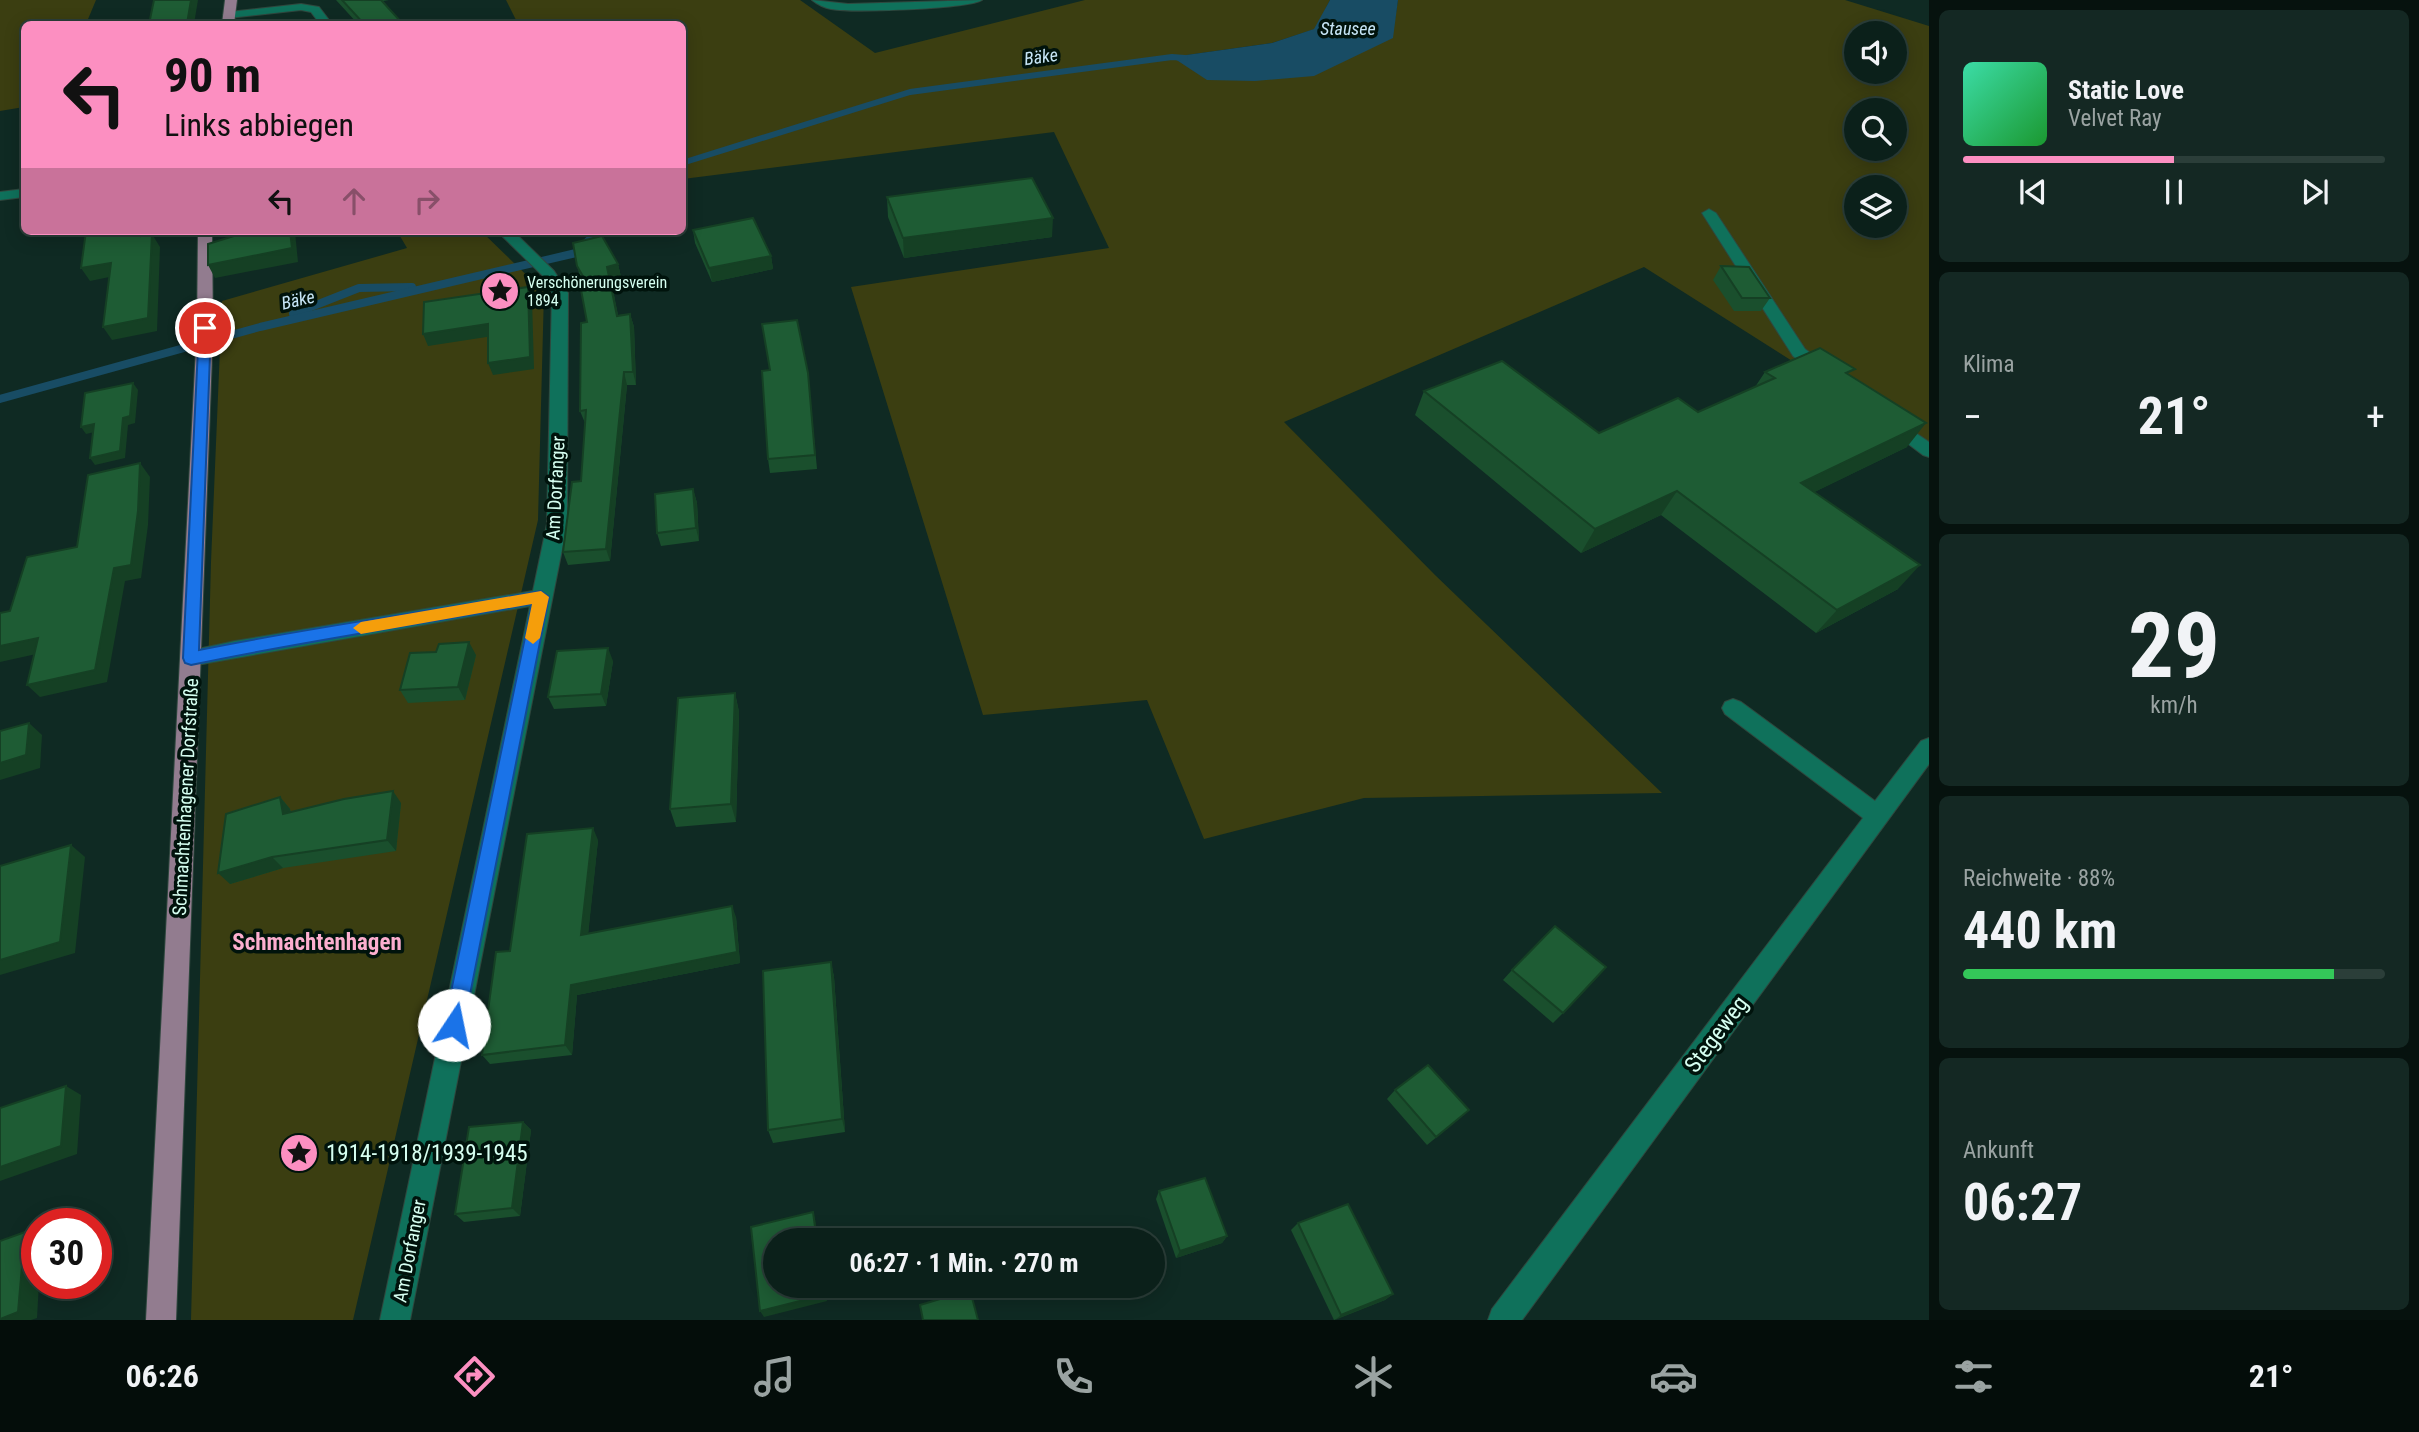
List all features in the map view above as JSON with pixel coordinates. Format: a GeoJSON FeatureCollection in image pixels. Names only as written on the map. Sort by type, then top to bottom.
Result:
{"type":"FeatureCollection","features":[{"type":"Feature","properties":{"kind":"main road"},"geometry":{"type":"LineString","coordinates":[[229,20],[231,0]]}},
{"type":"Feature","properties":{"kind":"main road","name":"Schmachtenhagener Dorfstraße"},"geometry":{"type":"LineString","coordinates":[[161,1320],[205,328],[205,235]]}},
{"type":"Feature","properties":{"kind":"street"},"geometry":{"type":"LineString","coordinates":[[818,0],[832,6],[848,7],[976,0]]}},
{"type":"Feature","properties":{"kind":"street"},"geometry":{"type":"LineString","coordinates":[[229,20],[308,8],[315,9],[324,21]]}},
{"type":"Feature","properties":{"kind":"street"},"geometry":{"type":"LineString","coordinates":[[0,196],[21,193]]}},
{"type":"Feature","properties":{"kind":"street"},"geometry":{"type":"LineString","coordinates":[[1710,213],[1799,352],[1842,385]]}},
{"type":"Feature","properties":{"kind":"street","name":"Am Dorfanger"},"geometry":{"type":"LineString","coordinates":[[395,1320],[556,524],[560,293],[549,274],[508,235]]}},
{"type":"Feature","properties":{"kind":"street"},"geometry":{"type":"LineString","coordinates":[[1875,410],[1929,451]]}},
{"type":"Feature","properties":{"kind":"street"},"geometry":{"type":"LineString","coordinates":[[191,658],[285,639],[427,618],[541,597]]}},
{"type":"Feature","properties":{"kind":"street"},"geometry":{"type":"LineString","coordinates":[[1733,708],[1878,816]]}},
{"type":"Feature","properties":{"kind":"street","name":"Stegeweg"},"geometry":{"type":"LineString","coordinates":[[1503,1320],[1929,747]]}},
{"type":"Feature","properties":{"kind":"green space"},"geometry":{"type":"Polygon","coordinates":[[[0,0],[96,0],[87,21],[21,21],[21,108],[0,111],[0,0]]]}},
{"type":"Feature","properties":{"kind":"green space"},"geometry":{"type":"Polygon","coordinates":[[[506,0],[800,0],[875,53],[1085,0],[1330,0],[1315,29],[1272,43],[1173,57],[1392,38],[1398,0],[1845,0],[1929,26],[1929,448],[1644,267],[1284,422],[1435,575],[1662,793],[1364,798],[1204,839],[1147,700],[983,715],[851,287],[1109,248],[1054,132],[686,179],[686,21],[516,21],[506,0]]]}},
{"type":"Feature","properties":{"kind":"green space"},"geometry":{"type":"Polygon","coordinates":[[[399,235],[485,235],[544,292],[538,520],[353,1320],[191,1320],[211,562],[222,301],[407,248],[399,235]]]}},
{"type":"Feature","properties":{"kind":"water","name":"Stausee"},"geometry":{"type":"Polygon","coordinates":[[[1330,0],[1398,0],[1393,38],[1314,76],[1255,81],[1207,80],[1172,57],[1272,43],[1314,29],[1330,0]]]}},
{"type":"Feature","properties":{"kind":"building"},"geometry":{"type":"Polygon","coordinates":[[[154,0],[191,0],[188,21],[150,21],[154,0]]]}},
{"type":"Feature","properties":{"kind":"building"},"geometry":{"type":"Polygon","coordinates":[[[342,0],[381,0],[400,21],[361,21],[342,0]]]}},
{"type":"Feature","properties":{"kind":"building"},"geometry":{"type":"Polygon","coordinates":[[[1032,178],[1053,218],[903,238],[887,197],[1032,178]]]}},
{"type":"Feature","properties":{"kind":"building"},"geometry":{"type":"Polygon","coordinates":[[[753,218],[771,256],[709,268],[693,230],[753,218]]]}},
{"type":"Feature","properties":{"kind":"building"},"geometry":{"type":"Polygon","coordinates":[[[85,235],[152,235],[148,318],[103,327],[111,263],[81,268],[85,235]]]}},
{"type":"Feature","properties":{"kind":"building"},"geometry":{"type":"Polygon","coordinates":[[[237,235],[290,235],[292,248],[208,265],[208,244],[237,235]]]}},
{"type":"Feature","properties":{"kind":"building"},"geometry":{"type":"Polygon","coordinates":[[[602,236],[618,264],[607,267],[617,316],[630,314],[633,372],[624,372],[606,549],[563,552],[572,482],[581,481],[586,410],[580,411],[581,323],[587,322],[579,279],[584,278],[577,266],[573,243],[602,236]]]}},
{"type":"Feature","properties":{"kind":"building"},"geometry":{"type":"Polygon","coordinates":[[[1721,266],[1749,267],[1770,298],[1742,298],[1721,266]]]}},
{"type":"Feature","properties":{"kind":"building"},"geometry":{"type":"Polygon","coordinates":[[[528,287],[530,357],[488,363],[488,324],[423,334],[424,302],[528,287]]]}},
{"type":"Feature","properties":{"kind":"building"},"geometry":{"type":"Polygon","coordinates":[[[797,320],[808,373],[815,455],[768,459],[762,371],[770,370],[762,324],[797,320]]]}},
{"type":"Feature","properties":{"kind":"building"},"geometry":{"type":"Polygon","coordinates":[[[1820,348],[1855,369],[1846,373],[1926,423],[1801,483],[1920,565],[1837,610],[1677,491],[1595,529],[1424,391],[1502,361],[1599,433],[1678,398],[1698,412],[1775,378],[1765,372],[1820,348]]]}},
{"type":"Feature","properties":{"kind":"building"},"geometry":{"type":"Polygon","coordinates":[[[133,383],[130,416],[123,418],[120,451],[90,458],[94,424],[81,427],[85,393],[133,383]]]}},
{"type":"Feature","properties":{"kind":"building"},"geometry":{"type":"Polygon","coordinates":[[[140,463],[138,511],[131,565],[114,568],[95,670],[27,685],[38,638],[0,646],[0,613],[10,611],[27,557],[77,547],[88,475],[140,463]]]}},
{"type":"Feature","properties":{"kind":"building"},"geometry":{"type":"Polygon","coordinates":[[[693,489],[696,528],[657,533],[655,494],[693,489]]]}},
{"type":"Feature","properties":{"kind":"building"},"geometry":{"type":"Polygon","coordinates":[[[469,642],[458,687],[400,690],[410,653],[436,652],[439,644],[469,642]]]}},
{"type":"Feature","properties":{"kind":"building"},"geometry":{"type":"Polygon","coordinates":[[[608,648],[601,694],[548,697],[557,651],[608,648]]]}},
{"type":"Feature","properties":{"kind":"building"},"geometry":{"type":"Polygon","coordinates":[[[735,693],[731,804],[670,809],[678,698],[735,693]]]}},
{"type":"Feature","properties":{"kind":"building"},"geometry":{"type":"Polygon","coordinates":[[[29,723],[26,755],[0,763],[0,731],[29,723]]]}},
{"type":"Feature","properties":{"kind":"building"},"geometry":{"type":"Polygon","coordinates":[[[393,791],[387,840],[272,857],[218,873],[226,814],[280,797],[283,814],[344,799],[393,791]]]}},
{"type":"Feature","properties":{"kind":"building"},"geometry":{"type":"Polygon","coordinates":[[[593,828],[581,935],[732,906],[737,952],[571,985],[565,1045],[482,1055],[496,952],[510,951],[527,834],[593,828]]]}},
{"type":"Feature","properties":{"kind":"building"},"geometry":{"type":"Polygon","coordinates":[[[71,845],[60,942],[0,960],[0,866],[71,845]]]}},
{"type":"Feature","properties":{"kind":"building"},"geometry":{"type":"Polygon","coordinates":[[[1555,926],[1606,967],[1563,1013],[1512,970],[1555,926]]]}},
{"type":"Feature","properties":{"kind":"building"},"geometry":{"type":"Polygon","coordinates":[[[831,962],[842,1119],[768,1130],[763,971],[831,962]]]}},
{"type":"Feature","properties":{"kind":"building"},"geometry":{"type":"Polygon","coordinates":[[[1428,1065],[1469,1110],[1436,1137],[1395,1090],[1428,1065]]]}},
{"type":"Feature","properties":{"kind":"building"},"geometry":{"type":"Polygon","coordinates":[[[66,1086],[61,1146],[0,1167],[0,1108],[66,1086]]]}},
{"type":"Feature","properties":{"kind":"building"},"geometry":{"type":"Polygon","coordinates":[[[523,1122],[512,1208],[455,1214],[469,1127],[523,1122]]]}},
{"type":"Feature","properties":{"kind":"building"},"geometry":{"type":"Polygon","coordinates":[[[1205,1178],[1227,1236],[1180,1251],[1159,1191],[1205,1178]]]}},
{"type":"Feature","properties":{"kind":"building"},"geometry":{"type":"Polygon","coordinates":[[[1348,1204],[1393,1294],[1341,1315],[1298,1223],[1348,1204]]]}},
{"type":"Feature","properties":{"kind":"building"},"geometry":{"type":"Polygon","coordinates":[[[813,1212],[815,1228],[763,1228],[763,1298],[812,1298],[760,1311],[751,1227],[813,1212]]]}},
{"type":"Feature","properties":{"kind":"building"},"geometry":{"type":"Polygon","coordinates":[[[21,1233],[18,1312],[0,1319],[0,1241],[21,1233]]]}},
{"type":"Feature","properties":{"kind":"building"},"geometry":{"type":"Polygon","coordinates":[[[943,1298],[972,1298],[978,1320],[923,1320],[920,1305],[943,1298]]]}},
{"type":"Feature","properties":{"kind":"waterway","name":"Bäke"},"geometry":{"type":"LineString","coordinates":[[686,162],[910,92],[1172,57],[1185,58]]}},
{"type":"Feature","properties":{"kind":"waterway","name":"Bäke"},"geometry":{"type":"LineString","coordinates":[[0,399],[260,327],[576,253],[594,235]]}},
{"type":"Feature","properties":{"kind":"waterway"},"geometry":{"type":"LineString","coordinates":[[293,314],[359,288],[412,287]]}},
{"type":"Feature","properties":{"kind":"slow traffic"},"geometry":{"type":"LineString","coordinates":[[361,628],[541,597],[533,638]]}},
{"type":"Feature","properties":{"kind":"place","name":"Verschönerungsverein 1894"},"geometry":{"type":"Point","coordinates":[500,291]}},
{"type":"Feature","properties":{"kind":"place","name":"1914-1918/1939-1945"},"geometry":{"type":"Point","coordinates":[299,1153]}},
{"type":"Feature","properties":{"kind":"district","name":"Schmachtenhagen"},"geometry":{"type":"Point","coordinates":[317,942]}},
{"type":"Feature","properties":{"kind":"route"},"geometry":{"type":"LineString","coordinates":[[205,328],[191,658],[285,639],[427,618],[541,597],[454,1025]]}}]}
